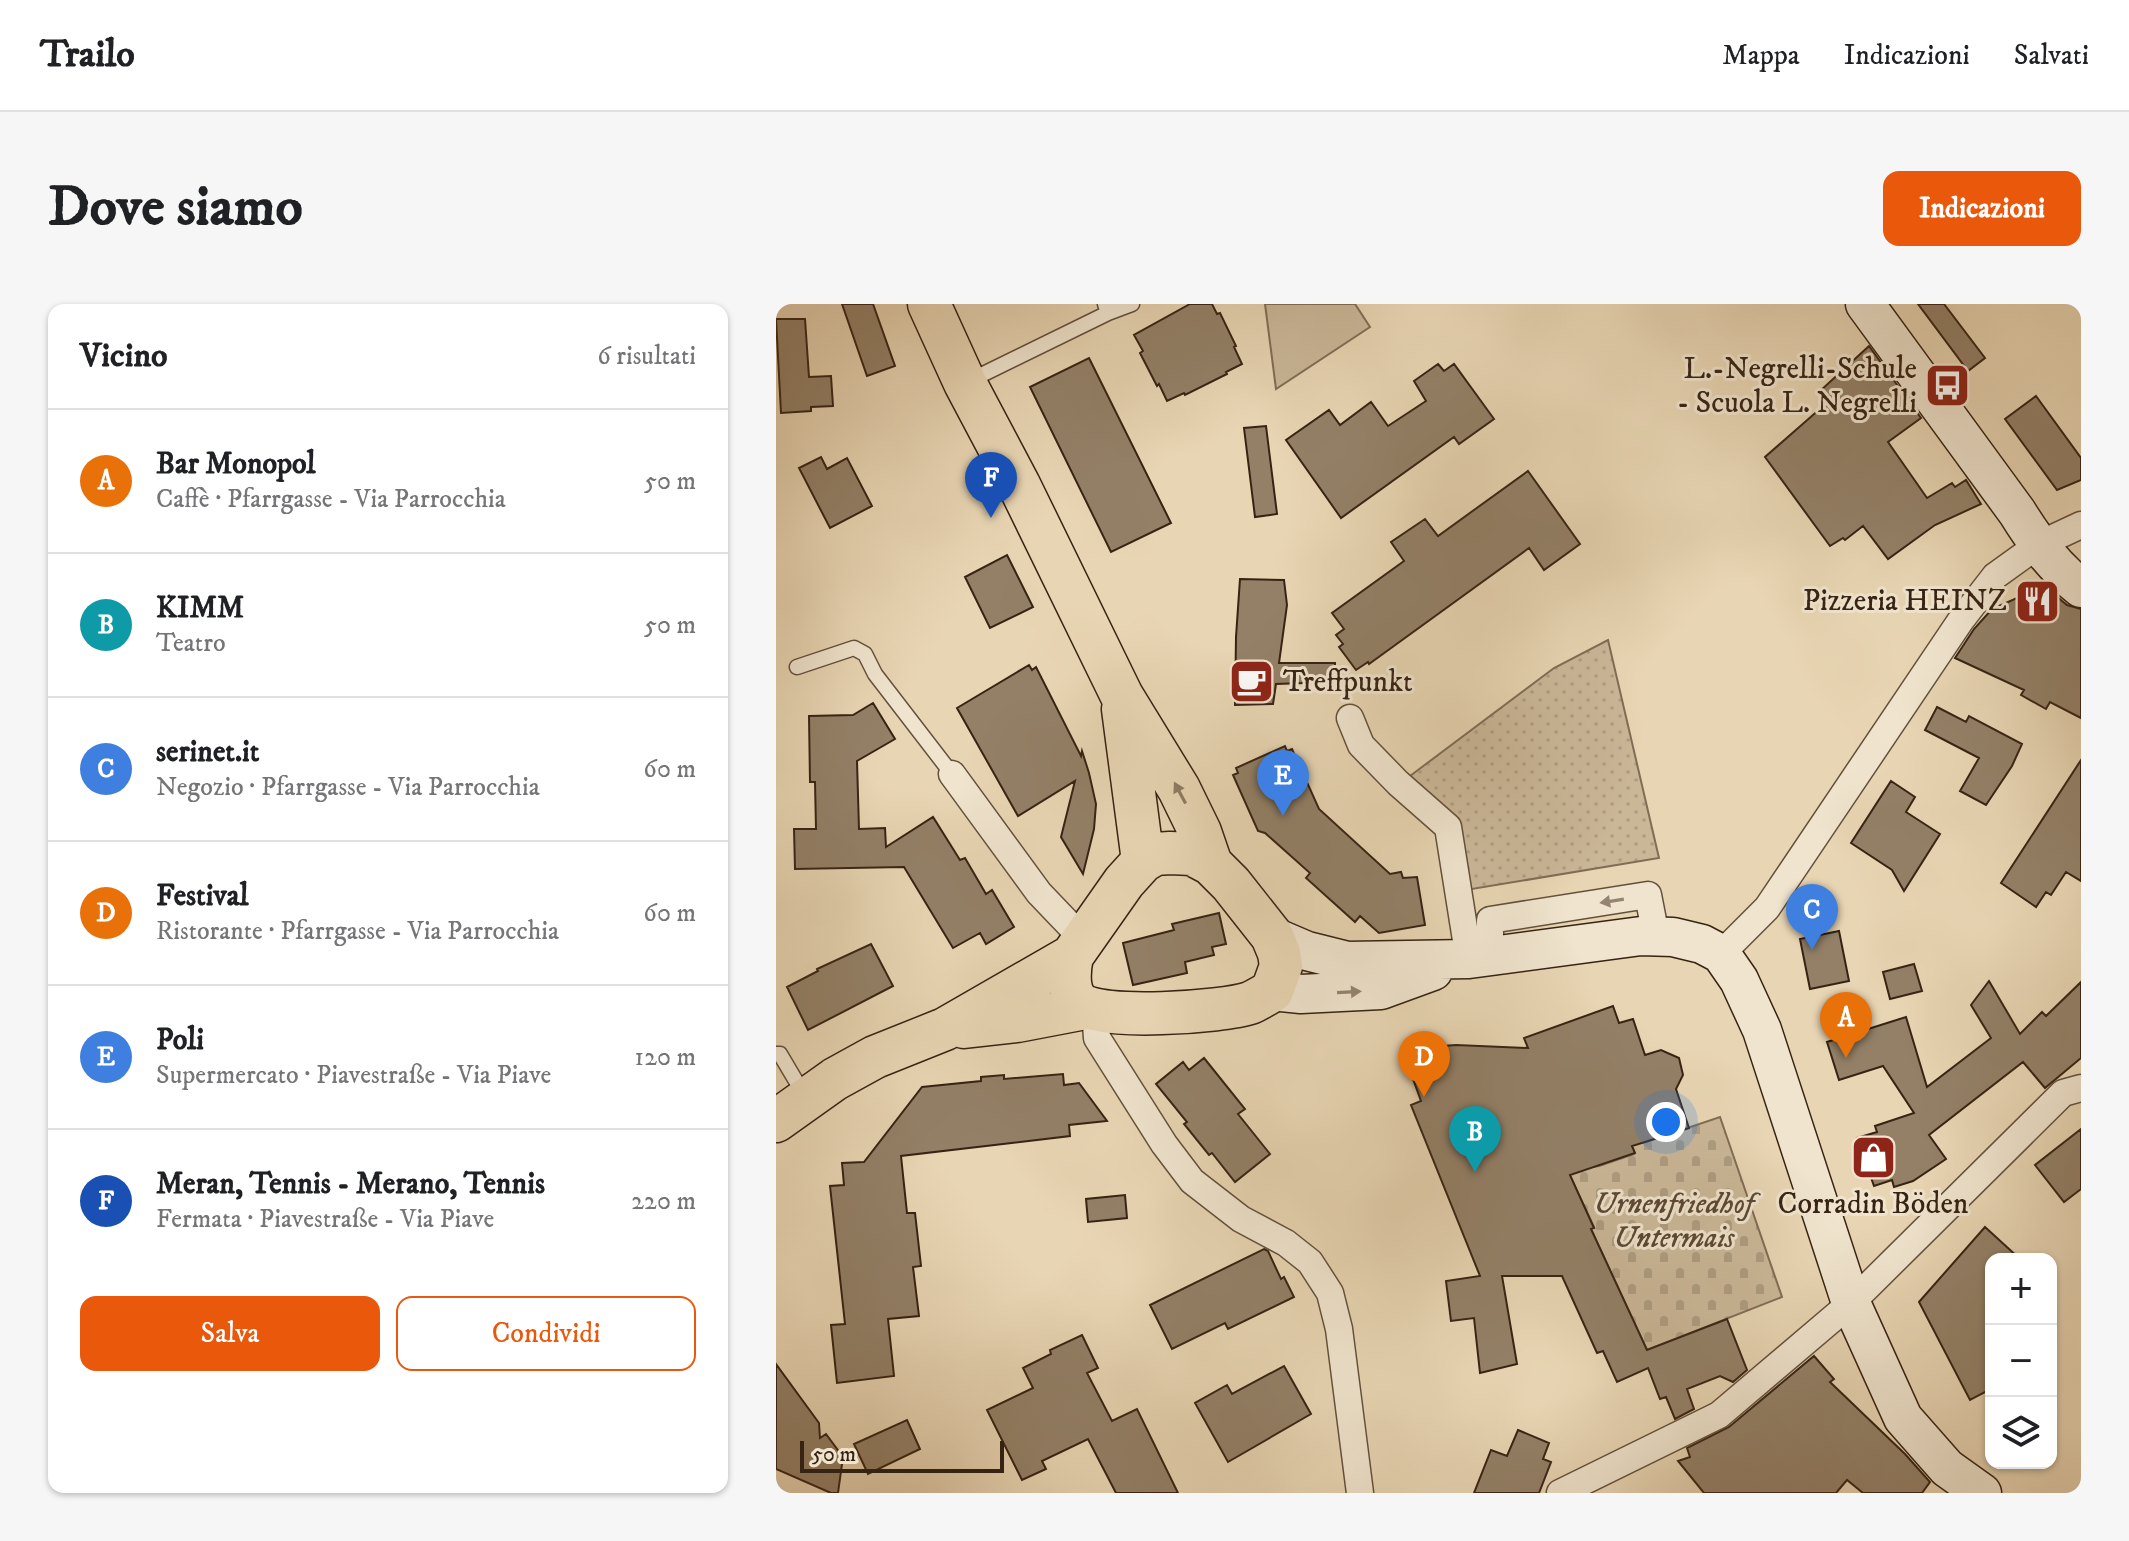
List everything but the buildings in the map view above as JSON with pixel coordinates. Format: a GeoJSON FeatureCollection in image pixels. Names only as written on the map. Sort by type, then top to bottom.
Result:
{"type":"FeatureCollection","features":[{"type":"Feature","properties":{"kind":"main road"},"geometry":{"type":"LineString","coordinates":[[929,304],[965,383],[1019,485],[1122,696],[1179,789],[1200,832],[1211,864]]}},
{"type":"Feature","properties":{"kind":"main road"},"geometry":{"type":"LineString","coordinates":[[1122,696],[1143,861]]}},
{"type":"Feature","properties":{"kind":"main road"},"geometry":{"type":"LineString","coordinates":[[1155,854],[1192,854],[1211,864],[1272,936],[1281,966],[1272,991],[1249,1003],[1158,1014],[1112,1013],[1076,1001],[1071,991],[1070,965],[1078,948],[1124,882],[1143,861],[1155,854]]}},
{"type":"Feature","properties":{"kind":"main road"},"geometry":{"type":"LineString","coordinates":[[776,1121],[835,1079],[875,1057],[945,1029],[1078,948]]}},
{"type":"Feature","properties":{"kind":"main road"},"geometry":{"type":"LineString","coordinates":[[945,1029],[1017,1021],[1090,1008]]}},
{"type":"Feature","properties":{"kind":"street"},"geometry":{"type":"LineString","coordinates":[[1865,304],[2038,545],[2061,572],[2081,588]]}},
{"type":"Feature","properties":{"kind":"street"},"geometry":{"type":"LineString","coordinates":[[1721,954],[1767,908],[1961,620],[1995,576],[2038,545],[2081,525]]}},
{"type":"Feature","properties":{"kind":"street"},"geometry":{"type":"LineString","coordinates":[[1350,718],[1361,745],[1448,827],[1479,957]]}},
{"type":"Feature","properties":{"kind":"street"},"geometry":{"type":"LineString","coordinates":[[952,774],[1078,948]]}},
{"type":"Feature","properties":{"kind":"street"},"geometry":{"type":"LineString","coordinates":[[1272,936],[1307,951],[1347,961],[1479,957],[1641,936],[1673,937],[1702,944],[1721,954],[1739,980],[1762,1030],[1851,1303],[1903,1418],[1947,1468],[1982,1493]]}},
{"type":"Feature","properties":{"kind":"street"},"geometry":{"type":"LineString","coordinates":[[1272,991],[1301,994],[1381,990],[1479,957]]}},
{"type":"Feature","properties":{"kind":"street"},"geometry":{"type":"LineString","coordinates":[[1090,1008],[1097,1038],[1164,1144],[1192,1181],[1241,1219],[1286,1243],[1310,1262],[1330,1293],[1339,1329],[1360,1493]]}},
{"type":"Feature","properties":{"kind":"street"},"geometry":{"type":"LineString","coordinates":[[1560,1493],[1719,1415],[1851,1303],[2063,1093],[2081,1088]]}},
{"type":"Feature","properties":{"kind":"lane"},"geometry":{"type":"LineString","coordinates":[[965,383],[1107,308],[1132,304]]}},
{"type":"Feature","properties":{"kind":"lane"},"geometry":{"type":"LineString","coordinates":[[797,667],[854,648],[865,654],[875,674],[952,774]]}},
{"type":"Feature","properties":{"kind":"lane"},"geometry":{"type":"LineString","coordinates":[[776,1054],[780,1054],[796,1081]]}},
{"type":"Feature","properties":{"kind":"green space"},"geometry":{"type":"Polygon","coordinates":[[[1265,304],[1355,304],[1370,327],[1276,389],[1265,304]]]}},
{"type":"Feature","properties":{"kind":"green space"},"geometry":{"type":"Polygon","coordinates":[[[1608,640],[1659,858],[1466,890],[1410,776],[1554,668],[1608,640]]]}},
{"type":"Feature","properties":{"kind":"green space","name":"Urnenfriedhof Untermais"},"geometry":{"type":"Polygon","coordinates":[[[1720,1117],[1782,1297],[1647,1350],[1567,1170],[1599,1166],[1634,1154],[1630,1140],[1643,1143],[1720,1117]]]}},
{"type":"Feature","properties":{"kind":"place","name":"L.-Negrelli-Schule - Scuola L. Negrelli"},"geometry":{"type":"Point","coordinates":[1948,386]}},
{"type":"Feature","properties":{"kind":"place","name":"Meran, Tennis - Merano, Tennis"},"geometry":{"type":"Point","coordinates":[991,518]}},
{"type":"Feature","properties":{"kind":"place","name":"Pizzeria HEINZ"},"geometry":{"type":"Point","coordinates":[2038,601]}},
{"type":"Feature","properties":{"kind":"place","name":"Treffpunkt"},"geometry":{"type":"Point","coordinates":[1252,682]}},
{"type":"Feature","properties":{"kind":"place","name":"Poli"},"geometry":{"type":"Point","coordinates":[1283,816]}},
{"type":"Feature","properties":{"kind":"place","name":"serinet.it"},"geometry":{"type":"Point","coordinates":[1812,950]}},
{"type":"Feature","properties":{"kind":"place","name":"Bar Monopol"},"geometry":{"type":"Point","coordinates":[1846,1058]}},
{"type":"Feature","properties":{"kind":"place","name":"Festival"},"geometry":{"type":"Point","coordinates":[1424,1097]}},
{"type":"Feature","properties":{"kind":"place","name":"Corradin Böden"},"geometry":{"type":"Point","coordinates":[1873,1158]}},
{"type":"Feature","properties":{"kind":"place","name":"KIMM"},"geometry":{"type":"Point","coordinates":[1475,1172]}}]}
